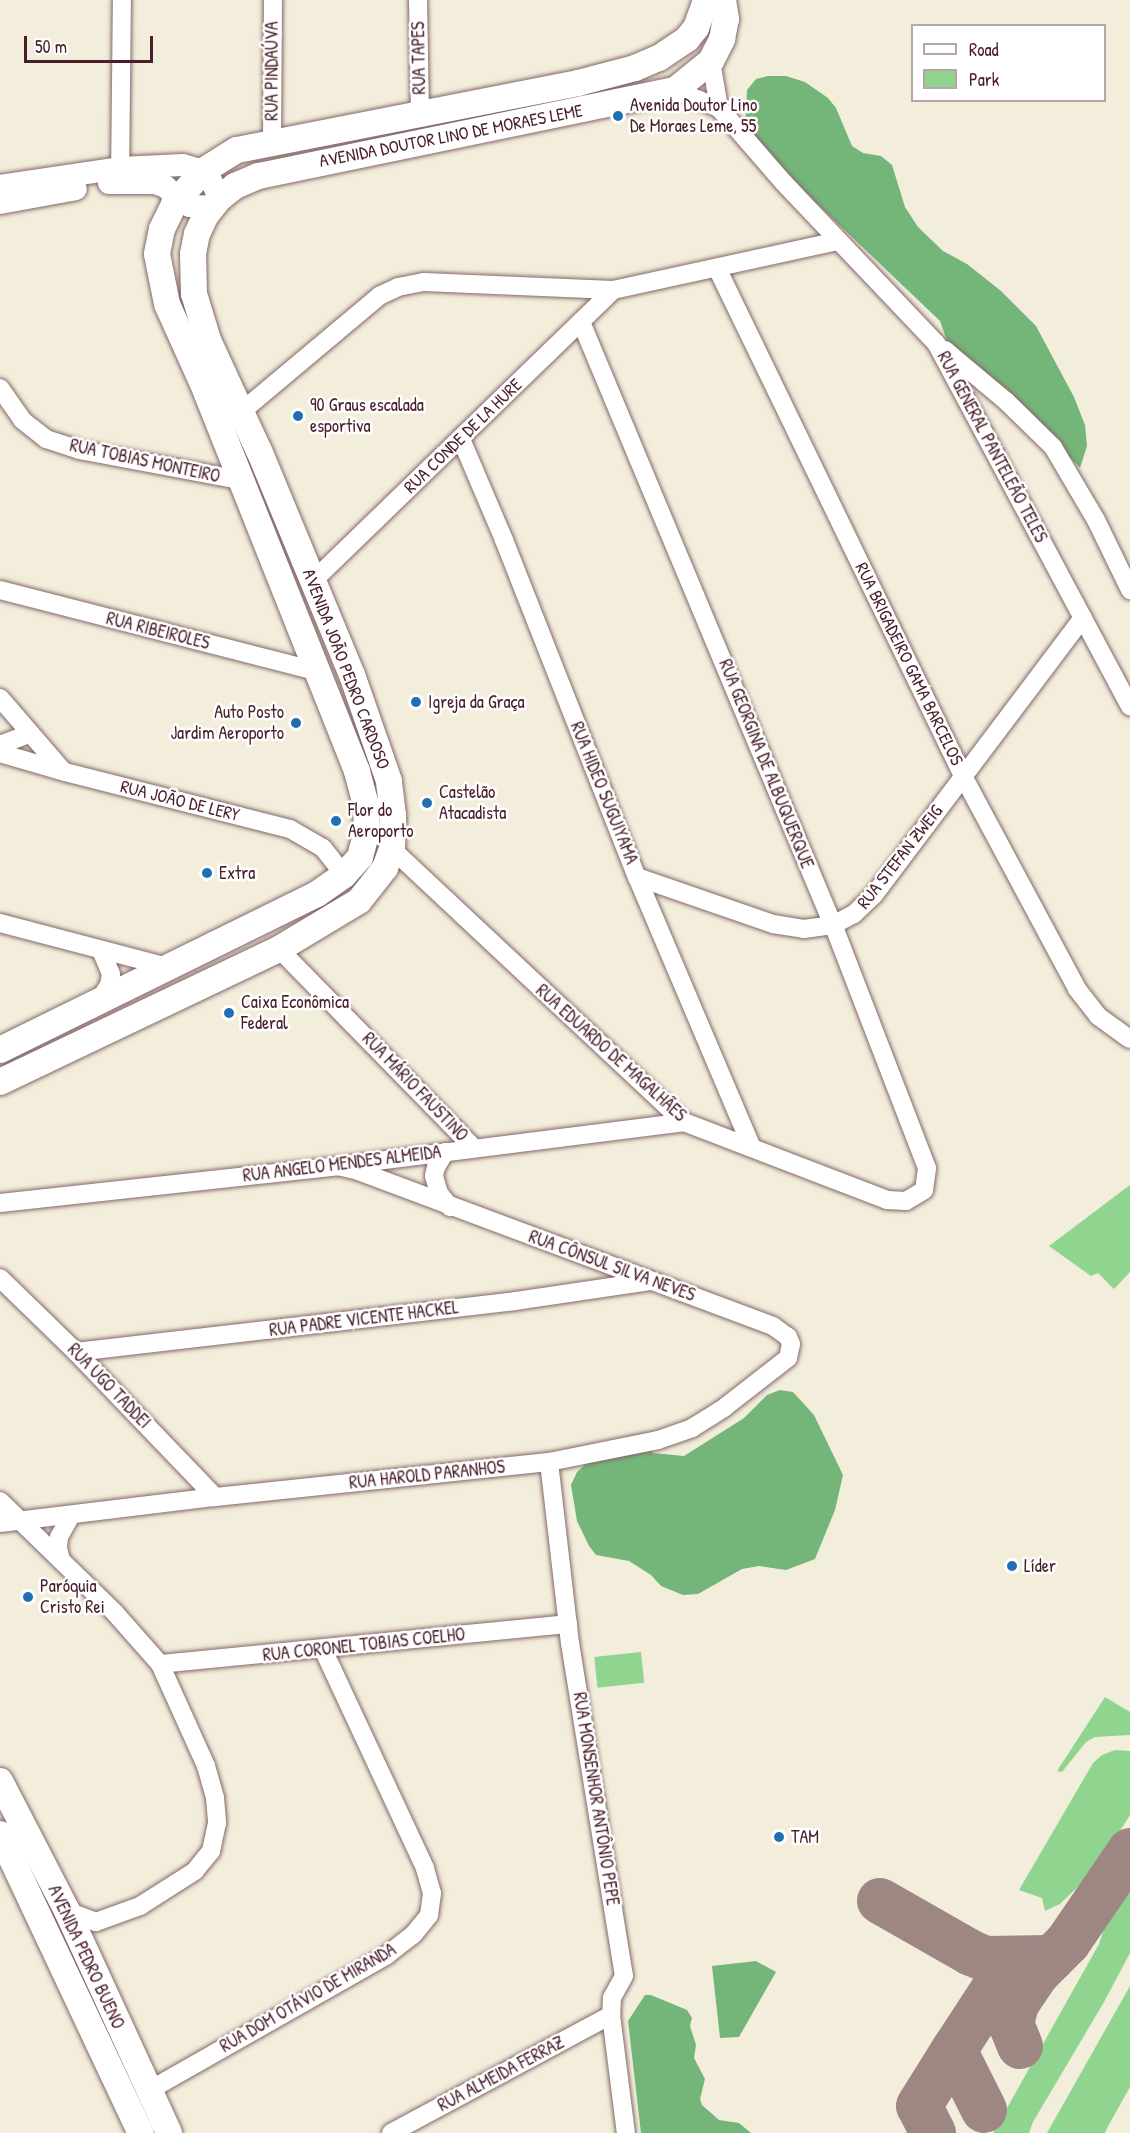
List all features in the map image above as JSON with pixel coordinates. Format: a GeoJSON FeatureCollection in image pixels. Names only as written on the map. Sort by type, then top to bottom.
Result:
{"type":"FeatureCollection","features":[{"type":"Feature","properties":{"kind":"main road"},"geometry":{"type":"LineString","coordinates":[[706,0],[696,28],[707,40],[711,61]]}},
{"type":"Feature","properties":{"kind":"main road"},"geometry":{"type":"LineString","coordinates":[[711,61],[723,39],[726,19],[723,0]]}},
{"type":"Feature","properties":{"kind":"main road","name":"AVENIDA DOUTOR LINO DE MORAES LEME"},"geometry":{"type":"LineString","coordinates":[[202,171],[237,150],[578,83],[635,68],[668,53],[687,39],[696,28]]}},
{"type":"Feature","properties":{"kind":"main road"},"geometry":{"type":"LineString","coordinates":[[668,53],[666,72],[675,90]]}},
{"type":"Feature","properties":{"kind":"main road","name":"AVENIDA DOUTOR LINO DE MORAES LEME"},"geometry":{"type":"LineString","coordinates":[[216,202],[235,186],[259,176],[675,90],[711,61]]}},
{"type":"Feature","properties":{"kind":"main road","name":"AVENIDA JOÃO PEDRO CARDOSO"},"geometry":{"type":"LineString","coordinates":[[0,1050],[317,894],[344,875],[360,857],[367,831],[366,805],[357,771],[202,382],[167,304],[160,279],[157,254],[162,229],[178,200],[202,171]]}},
{"type":"Feature","properties":{"kind":"main road","name":"AVENIDA JOÃO PEDRO CARDOSO"},"geometry":{"type":"LineString","coordinates":[[0,1082],[279,949],[359,901],[385,868],[392,849],[393,815],[389,781],[352,675],[241,412],[208,340],[194,294],[191,273],[197,234],[216,202]]}},
{"type":"Feature","properties":{"kind":"main road","name":"AVENIDA PEDRO BUENO"},"geometry":{"type":"LineString","coordinates":[[0,1781],[67,1911],[169,2133]]}},
{"type":"Feature","properties":{"kind":"main road","name":"AVENIDA PEDRO BUENO"},"geometry":{"type":"LineString","coordinates":[[0,1834],[141,2133]]}},
{"type":"Feature","properties":{"kind":"street"},"geometry":{"type":"LineString","coordinates":[[120,175],[122,0]]}},
{"type":"Feature","properties":{"kind":"street","name":"RUA PINDAÚVA"},"geometry":{"type":"LineString","coordinates":[[272,142],[273,0]]}},
{"type":"Feature","properties":{"kind":"street","name":"RUA TAPES"},"geometry":{"type":"LineString","coordinates":[[418,0],[420,115]]}},
{"type":"Feature","properties":{"kind":"street"},"geometry":{"type":"LineString","coordinates":[[711,61],[719,108]]}},
{"type":"Feature","properties":{"kind":"street","name":"RUA GENERAL PANTELEÃO TELES"},"geometry":{"type":"LineString","coordinates":[[675,90],[719,108],[837,241],[936,343],[1130,706]]}},
{"type":"Feature","properties":{"kind":"street"},"geometry":{"type":"LineString","coordinates":[[0,186],[120,175],[166,187],[178,200],[197,208],[216,202],[212,181],[202,171],[192,166],[167,165],[120,175],[0,203]]}},
{"type":"Feature","properties":{"kind":"street"},"geometry":{"type":"LineString","coordinates":[[241,412],[379,296],[398,287],[424,282],[613,290],[837,241]]}},
{"type":"Feature","properties":{"kind":"street","name":"RUA BRIGADEIRO GAMA BARCELOS"},"geometry":{"type":"LineString","coordinates":[[717,268],[963,776],[1077,989],[1098,1016],[1130,1039]]}},
{"type":"Feature","properties":{"kind":"street","name":"RUA CONDE DE LA HURE"},"geometry":{"type":"LineString","coordinates":[[313,581],[613,290]]}},
{"type":"Feature","properties":{"kind":"street","name":"RUA GEORGINA DE ALBUQUERQUE"},"geometry":{"type":"LineString","coordinates":[[581,322],[833,925],[927,1168],[924,1190],[906,1200]]}},
{"type":"Feature","properties":{"kind":"street"},"geometry":{"type":"LineString","coordinates":[[936,343],[1006,400],[1053,447],[1096,520],[1130,590]]}},
{"type":"Feature","properties":{"kind":"street","name":"RUA TOBIAS MONTEIRO"},"geometry":{"type":"LineString","coordinates":[[0,388],[22,420],[46,439],[80,450],[241,480]]}},
{"type":"Feature","properties":{"kind":"street","name":"RUA HIDEO SUGUIYAMA"},"geometry":{"type":"LineString","coordinates":[[461,439],[504,540],[637,878],[751,1146]]}},
{"type":"Feature","properties":{"kind":"street","name":"RUA RIBEIROLES"},"geometry":{"type":"LineString","coordinates":[[0,590],[316,671]]}},
{"type":"Feature","properties":{"kind":"street","name":"RUA STEFAN ZWEIG"},"geometry":{"type":"LineString","coordinates":[[637,878],[773,924],[804,928],[833,925],[854,914],[874,895],[1083,618]]}},
{"type":"Feature","properties":{"kind":"street"},"geometry":{"type":"LineString","coordinates":[[0,698],[28,734],[64,772]]}},
{"type":"Feature","properties":{"kind":"street"},"geometry":{"type":"LineString","coordinates":[[0,745],[28,734]]}},
{"type":"Feature","properties":{"kind":"street","name":"RUA JOÃO DE LERY"},"geometry":{"type":"LineString","coordinates":[[0,753],[64,772],[290,829],[323,848],[344,875]]}},
{"type":"Feature","properties":{"kind":"street","name":"RUA EDUARDO DE MAGALHÃES"},"geometry":{"type":"LineString","coordinates":[[392,849],[684,1122],[887,1200],[906,1200]]}},
{"type":"Feature","properties":{"kind":"street"},"geometry":{"type":"LineString","coordinates":[[0,923],[168,968]]}},
{"type":"Feature","properties":{"kind":"street","name":"RUA MÁRIO FAUSTINO"},"geometry":{"type":"LineString","coordinates":[[279,949],[474,1148]]}},
{"type":"Feature","properties":{"kind":"street"},"geometry":{"type":"LineString","coordinates":[[98,1002],[109,985],[111,974],[100,950]]}},
{"type":"Feature","properties":{"kind":"street","name":"RUA ANGELO MENDES ALMEIDA"},"geometry":{"type":"LineString","coordinates":[[0,1203],[338,1166],[684,1122]]}},
{"type":"Feature","properties":{"kind":"street"},"geometry":{"type":"LineString","coordinates":[[445,1152],[436,1167],[434,1176],[439,1193],[450,1207]]}},
{"type":"Feature","properties":{"kind":"street"},"geometry":{"type":"LineString","coordinates":[[404,1157],[399,1174],[405,1190]]}},
{"type":"Feature","properties":{"kind":"street","name":"RUA CÔNSUL SILVA NEVES"},"geometry":{"type":"LineString","coordinates":[[338,1166],[359,1171],[450,1207],[773,1326]]}},
{"type":"Feature","properties":{"kind":"street","name":"RUA UGO TADDEI"},"geometry":{"type":"LineString","coordinates":[[0,1278],[76,1352],[215,1497]]}},
{"type":"Feature","properties":{"kind":"street","name":"RUA PADRE VICENTE HACKEL"},"geometry":{"type":"LineString","coordinates":[[76,1352],[503,1302],[651,1280]]}},
{"type":"Feature","properties":{"kind":"street","name":"RUA HAROLD PARANHOS"},"geometry":{"type":"LineString","coordinates":[[0,1523],[70,1517],[215,1497],[549,1462],[658,1440],[692,1428],[788,1358],[791,1344],[788,1337],[773,1326]]}},
{"type":"Feature","properties":{"kind":"street","name":"RUA MONSENHOR ANTÔNIO PEPE"},"geometry":{"type":"LineString","coordinates":[[549,1462],[568,1624],[624,1976],[612,1998],[611,2015],[626,2133]]}},
{"type":"Feature","properties":{"kind":"street"},"geometry":{"type":"LineString","coordinates":[[0,1501],[115,1612],[160,1664],[206,1766],[212,1787],[217,1823],[211,1851],[195,1871],[140,1906],[96,1922],[67,1911]]}},
{"type":"Feature","properties":{"kind":"street"},"geometry":{"type":"LineString","coordinates":[[61,1560],[58,1548],[59,1537],[70,1517]]}},
{"type":"Feature","properties":{"kind":"street","name":"RUA CORONEL TOBIAS COELHO"},"geometry":{"type":"LineString","coordinates":[[160,1664],[568,1624]]}},
{"type":"Feature","properties":{"kind":"street","name":"RUA DOM OTÁVIO DE MIRANDA"},"geometry":{"type":"LineString","coordinates":[[148,2091],[387,1955],[413,1935],[429,1915],[432,1893],[425,1868],[323,1649]]}},
{"type":"Feature","properties":{"kind":"street","name":"RUA ALMEIDA FERRAZ"},"geometry":{"type":"LineString","coordinates":[[391,2133],[611,2015]]}},
{"type":"Feature","properties":{"kind":"green space"},"geometry":{"type":"Polygon","coordinates":[[[786,76],[805,82],[828,98],[836,108],[852,146],[863,153],[881,156],[892,165],[905,207],[918,227],[943,251],[967,264],[1001,291],[1036,326],[1074,397],[1085,425],[1087,446],[1080,468],[1037,421],[947,341],[940,321],[813,200],[745,127],[747,90],[756,79],[786,76]]]}},
{"type":"Feature","properties":{"kind":"green space"},"geometry":{"type":"Polygon","coordinates":[[[1130,1185],[1130,1272],[1114,1289],[1098,1273],[1091,1276],[1049,1246],[1130,1185]]]}},
{"type":"Feature","properties":{"kind":"green space"},"geometry":{"type":"Polygon","coordinates":[[[780,1390],[793,1392],[814,1415],[843,1475],[835,1510],[815,1559],[786,1570],[759,1566],[742,1569],[698,1594],[683,1595],[661,1586],[651,1575],[629,1561],[596,1555],[577,1521],[571,1485],[577,1472],[589,1461],[640,1434],[646,1438],[653,1453],[684,1456],[744,1418],[767,1395],[780,1390]]]}},
{"type":"Feature","properties":{"kind":"green space"},"geometry":{"type":"Polygon","coordinates":[[[641,1652],[644,1683],[597,1688],[594,1657],[641,1652]]]}},
{"type":"Feature","properties":{"kind":"green space"},"geometry":{"type":"Polygon","coordinates":[[[1105,1697],[1130,1712],[1130,1735],[1095,1737],[1086,1742],[1062,1772],[1057,1771],[1105,1697]]]}},
{"type":"Feature","properties":{"kind":"green space"},"geometry":{"type":"Polygon","coordinates":[[[1115,1750],[1130,1751],[1130,1815],[1095,1870],[1060,1904],[1045,1911],[1042,1898],[1019,1890],[1093,1763],[1102,1755],[1115,1750]]]}},
{"type":"Feature","properties":{"kind":"green space"},"geometry":{"type":"Polygon","coordinates":[[[1130,1870],[1130,1953],[1104,2002],[1033,2122],[1029,2133],[993,2133],[1099,1944],[1117,1888],[1130,1870]]]}},
{"type":"Feature","properties":{"kind":"green space"},"geometry":{"type":"Polygon","coordinates":[[[756,1961],[776,1972],[739,2037],[720,2038],[712,1966],[756,1961]]]}},
{"type":"Feature","properties":{"kind":"green space"},"geometry":{"type":"Polygon","coordinates":[[[1130,1986],[1130,2087],[1105,2133],[1047,2133],[1130,1986]]]}},
{"type":"Feature","properties":{"kind":"green space"},"geometry":{"type":"Polygon","coordinates":[[[645,1995],[651,1995],[687,2010],[692,2018],[690,2026],[696,2045],[694,2058],[705,2079],[700,2099],[702,2105],[719,2120],[739,2123],[751,2133],[641,2133],[628,2021],[645,1995]]]}},
{"type":"Feature","properties":{"kind":"taxiway"},"geometry":{"type":"LineString","coordinates":[[1020,2046],[1011,2024],[1016,2004],[1036,1974],[1068,1942],[1130,1851]]}},
{"type":"Feature","properties":{"kind":"taxiway"},"geometry":{"type":"LineString","coordinates":[[880,1901],[971,1953],[986,1959],[1052,1958],[999,1981],[954,2050],[984,2110]]}},
{"type":"Feature","properties":{"kind":"taxiway"},"geometry":{"type":"LineString","coordinates":[[933,2133],[919,2106],[954,2050]]}},
{"type":"Feature","properties":{"kind":"place","name":"Avenida Doutor Lino De Moraes Leme, 55"},"geometry":{"type":"Point","coordinates":[618,116]}},
{"type":"Feature","properties":{"kind":"place","name":"90 Graus escalada esportiva"},"geometry":{"type":"Point","coordinates":[298,416]}},
{"type":"Feature","properties":{"kind":"place","name":"Igreja da Graça"},"geometry":{"type":"Point","coordinates":[416,702]}},
{"type":"Feature","properties":{"kind":"place","name":"Auto Posto Jardim Aeroporto"},"geometry":{"type":"Point","coordinates":[296,723]}},
{"type":"Feature","properties":{"kind":"place","name":"Castelão Atacadista"},"geometry":{"type":"Point","coordinates":[427,803]}},
{"type":"Feature","properties":{"kind":"place","name":"Flor do Aeroporto"},"geometry":{"type":"Point","coordinates":[336,821]}},
{"type":"Feature","properties":{"kind":"place","name":"Extra"},"geometry":{"type":"Point","coordinates":[207,873]}},
{"type":"Feature","properties":{"kind":"place","name":"Caixa Econômica Federal"},"geometry":{"type":"Point","coordinates":[229,1013]}},
{"type":"Feature","properties":{"kind":"place","name":"Líder"},"geometry":{"type":"Point","coordinates":[1012,1566]}},
{"type":"Feature","properties":{"kind":"place","name":"Paróquia Cristo Rei"},"geometry":{"type":"Point","coordinates":[28,1597]}},
{"type":"Feature","properties":{"kind":"place","name":"TAM"},"geometry":{"type":"Point","coordinates":[779,1837]}}]}
